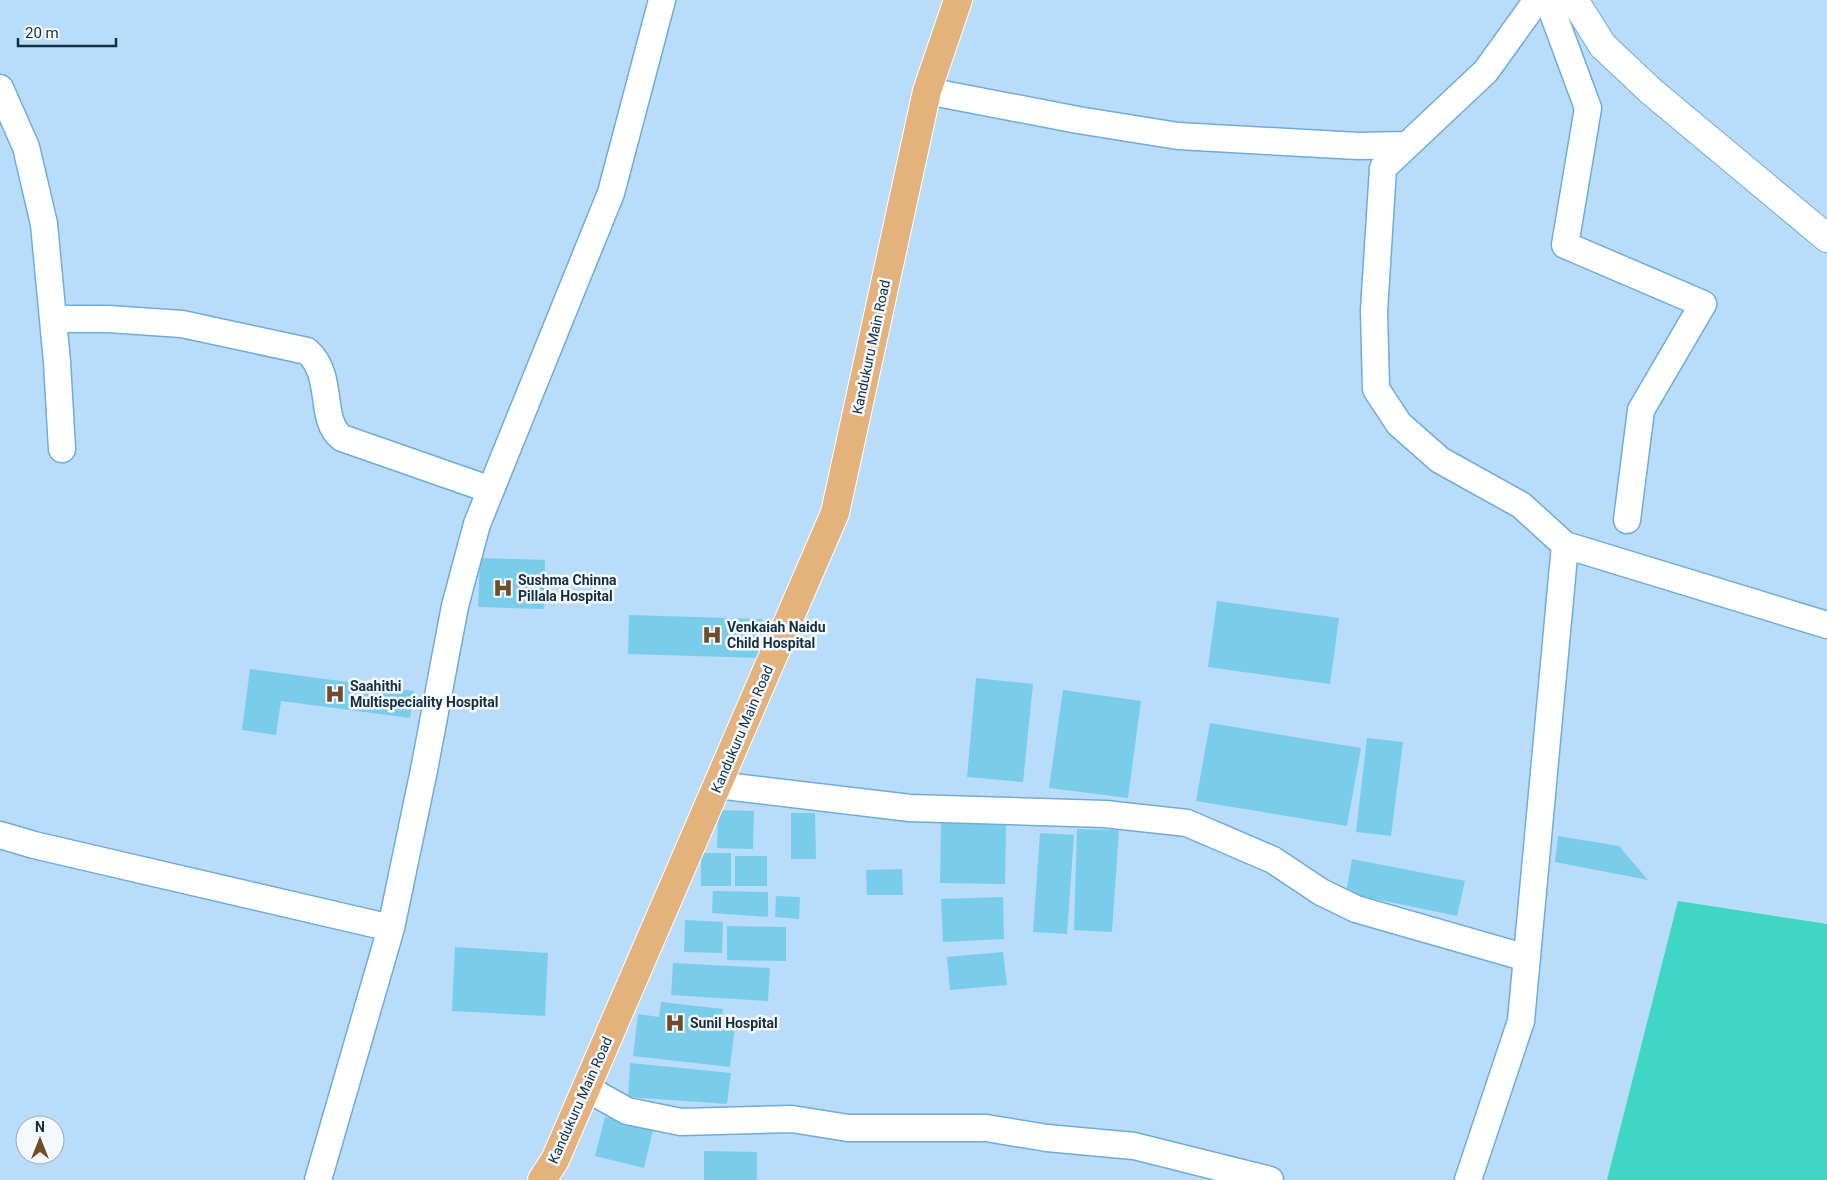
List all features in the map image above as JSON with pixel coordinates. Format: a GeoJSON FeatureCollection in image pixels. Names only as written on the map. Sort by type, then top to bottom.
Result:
{"type":"FeatureCollection","features":[{"type":"Feature","properties":{"kind":"main road","name":"Kandukuru Main Road"},"geometry":{"type":"LineString","coordinates":[[542,1180],[555,1160],[835,513],[927,91],[958,0]]}},
{"type":"Feature","properties":{"kind":"street"},"geometry":{"type":"LineString","coordinates":[[318,1180],[391,928],[424,770],[455,606],[477,524],[610,193],[662,0]]}},
{"type":"Feature","properties":{"kind":"street"},"geometry":{"type":"LineString","coordinates":[[1537,0],[1486,71],[1383,168],[1374,311],[1376,389],[1399,424],[1440,460],[1521,505],[1565,545],[1827,625]]}},
{"type":"Feature","properties":{"kind":"street"},"geometry":{"type":"LineString","coordinates":[[1548,0],[1588,108],[1565,245],[1704,304],[1641,410],[1627,520]]}},
{"type":"Feature","properties":{"kind":"street"},"geometry":{"type":"LineString","coordinates":[[1574,0],[1604,46],[1638,79],[1827,238]]}},
{"type":"Feature","properties":{"kind":"street"},"geometry":{"type":"LineString","coordinates":[[0,88],[26,146],[44,224],[62,449]]}},
{"type":"Feature","properties":{"kind":"street"},"geometry":{"type":"LineString","coordinates":[[927,91],[1078,120],[1178,136],[1358,146],[1407,145]]}},
{"type":"Feature","properties":{"kind":"street"},"geometry":{"type":"LineString","coordinates":[[53,319],[108,319],[182,324],[308,351],[317,360],[325,384],[331,421],[335,433],[342,438],[491,490]]}},
{"type":"Feature","properties":{"kind":"street"},"geometry":{"type":"LineString","coordinates":[[1468,1180],[1521,1021],[1565,545]]}},
{"type":"Feature","properties":{"kind":"street"},"geometry":{"type":"LineString","coordinates":[[717,786],[910,808],[1105,814],[1187,823],[1273,860],[1321,892],[1356,909],[1527,958]]}},
{"type":"Feature","properties":{"kind":"street"},"geometry":{"type":"LineString","coordinates":[[0,835],[34,845],[391,928]]}},
{"type":"Feature","properties":{"kind":"street"},"geometry":{"type":"LineString","coordinates":[[586,1088],[627,1111],[681,1122],[792,1119],[848,1128],[986,1128],[1047,1138],[1134,1146],[1270,1180]]}},
{"type":"Feature","properties":{"kind":"shaded area"},"geometry":{"type":"Polygon","coordinates":[[[1678,901],[1827,924],[1827,1180],[1607,1180],[1678,901]]]}},
{"type":"Feature","properties":{"kind":"building"},"geometry":{"type":"Polygon","coordinates":[[[480,558],[545,560],[544,609],[478,607],[480,558]]]}},
{"type":"Feature","properties":{"kind":"building"},"geometry":{"type":"Polygon","coordinates":[[[1217,601],[1339,618],[1330,684],[1208,667],[1217,601]]]}},
{"type":"Feature","properties":{"kind":"building"},"geometry":{"type":"Polygon","coordinates":[[[629,615],[762,619],[761,658],[628,654],[629,615]]]}},
{"type":"Feature","properties":{"kind":"building"},"geometry":{"type":"Polygon","coordinates":[[[250,669],[414,691],[410,718],[281,701],[276,735],[242,730],[250,669]]]}},
{"type":"Feature","properties":{"kind":"building"},"geometry":{"type":"Polygon","coordinates":[[[976,678],[1033,684],[1023,782],[967,777],[976,678]]]}},
{"type":"Feature","properties":{"kind":"building"},"geometry":{"type":"Polygon","coordinates":[[[1063,690],[1141,701],[1128,798],[1049,788],[1063,690]]]}},
{"type":"Feature","properties":{"kind":"building"},"geometry":{"type":"Polygon","coordinates":[[[1210,723],[1361,748],[1347,826],[1196,801],[1210,723]]]}},
{"type":"Feature","properties":{"kind":"building"},"geometry":{"type":"Polygon","coordinates":[[[1367,738],[1403,742],[1391,836],[1356,832],[1367,738]]]}},
{"type":"Feature","properties":{"kind":"building"},"geometry":{"type":"Polygon","coordinates":[[[718,810],[754,811],[753,849],[717,848],[718,810]]]}},
{"type":"Feature","properties":{"kind":"building"},"geometry":{"type":"Polygon","coordinates":[[[791,813],[815,813],[816,859],[791,859],[791,813]]]}},
{"type":"Feature","properties":{"kind":"building"},"geometry":{"type":"Polygon","coordinates":[[[941,823],[1006,824],[1005,884],[940,883],[941,823]]]}},
{"type":"Feature","properties":{"kind":"building"},"geometry":{"type":"Polygon","coordinates":[[[1077,829],[1119,830],[1112,932],[1074,930],[1077,829]]]}},
{"type":"Feature","properties":{"kind":"building"},"geometry":{"type":"Polygon","coordinates":[[[1040,833],[1074,835],[1067,934],[1033,932],[1040,833]]]}},
{"type":"Feature","properties":{"kind":"building"},"geometry":{"type":"Polygon","coordinates":[[[1558,836],[1619,846],[1648,880],[1555,862],[1558,836]]]}},
{"type":"Feature","properties":{"kind":"building"},"geometry":{"type":"Polygon","coordinates":[[[701,853],[731,853],[731,886],[701,886],[701,853]]]}},
{"type":"Feature","properties":{"kind":"building"},"geometry":{"type":"Polygon","coordinates":[[[735,856],[767,856],[767,886],[735,886],[735,856]]]}},
{"type":"Feature","properties":{"kind":"building"},"geometry":{"type":"Polygon","coordinates":[[[1352,859],[1465,881],[1457,916],[1346,893],[1352,859]]]}},
{"type":"Feature","properties":{"kind":"building"},"geometry":{"type":"Polygon","coordinates":[[[902,869],[903,895],[867,895],[866,870],[902,869]]]}},
{"type":"Feature","properties":{"kind":"building"},"geometry":{"type":"Polygon","coordinates":[[[713,891],[768,892],[768,917],[712,913],[713,891]]]}},
{"type":"Feature","properties":{"kind":"building"},"geometry":{"type":"Polygon","coordinates":[[[776,896],[800,897],[799,919],[775,917],[776,896]]]}},
{"type":"Feature","properties":{"kind":"building"},"geometry":{"type":"Polygon","coordinates":[[[1003,897],[1004,939],[943,942],[941,899],[1003,897]]]}},
{"type":"Feature","properties":{"kind":"building"},"geometry":{"type":"Polygon","coordinates":[[[685,920],[723,922],[722,953],[684,952],[685,920]]]}},
{"type":"Feature","properties":{"kind":"building"},"geometry":{"type":"Polygon","coordinates":[[[727,926],[786,927],[786,961],[727,960],[727,926]]]}},
{"type":"Feature","properties":{"kind":"building"},"geometry":{"type":"Polygon","coordinates":[[[455,947],[548,953],[545,1016],[452,1011],[455,947]]]}},
{"type":"Feature","properties":{"kind":"building"},"geometry":{"type":"Polygon","coordinates":[[[1003,952],[1007,985],[950,990],[947,957],[1003,952]]]}},
{"type":"Feature","properties":{"kind":"building"},"geometry":{"type":"Polygon","coordinates":[[[673,963],[770,968],[768,1001],[671,995],[673,963]]]}},
{"type":"Feature","properties":{"kind":"building"},"geometry":{"type":"Polygon","coordinates":[[[661,1002],[723,1009],[721,1024],[735,1025],[730,1067],[633,1056],[638,1014],[659,1017],[661,1002]]]}},
{"type":"Feature","properties":{"kind":"building"},"geometry":{"type":"Polygon","coordinates":[[[630,1063],[731,1073],[727,1104],[628,1097],[630,1063]]]}},
{"type":"Feature","properties":{"kind":"building"},"geometry":{"type":"Polygon","coordinates":[[[605,1117],[653,1130],[644,1168],[595,1156],[605,1117]]]}},
{"type":"Feature","properties":{"kind":"building"},"geometry":{"type":"Polygon","coordinates":[[[704,1151],[757,1152],[757,1180],[704,1180],[704,1151]]]}},
{"type":"Feature","properties":{"kind":"place","name":"Sushma Chinna Pillala Hospital"},"geometry":{"type":"Point","coordinates":[503,588]}},
{"type":"Feature","properties":{"kind":"place","name":"Venkaiah Naidu Child Hospital"},"geometry":{"type":"Point","coordinates":[712,635]}},
{"type":"Feature","properties":{"kind":"place","name":"Saahithi Multispeciality Hospital"},"geometry":{"type":"Point","coordinates":[335,694]}},
{"type":"Feature","properties":{"kind":"place","name":"Sunil Hospital"},"geometry":{"type":"Point","coordinates":[675,1023]}}]}
